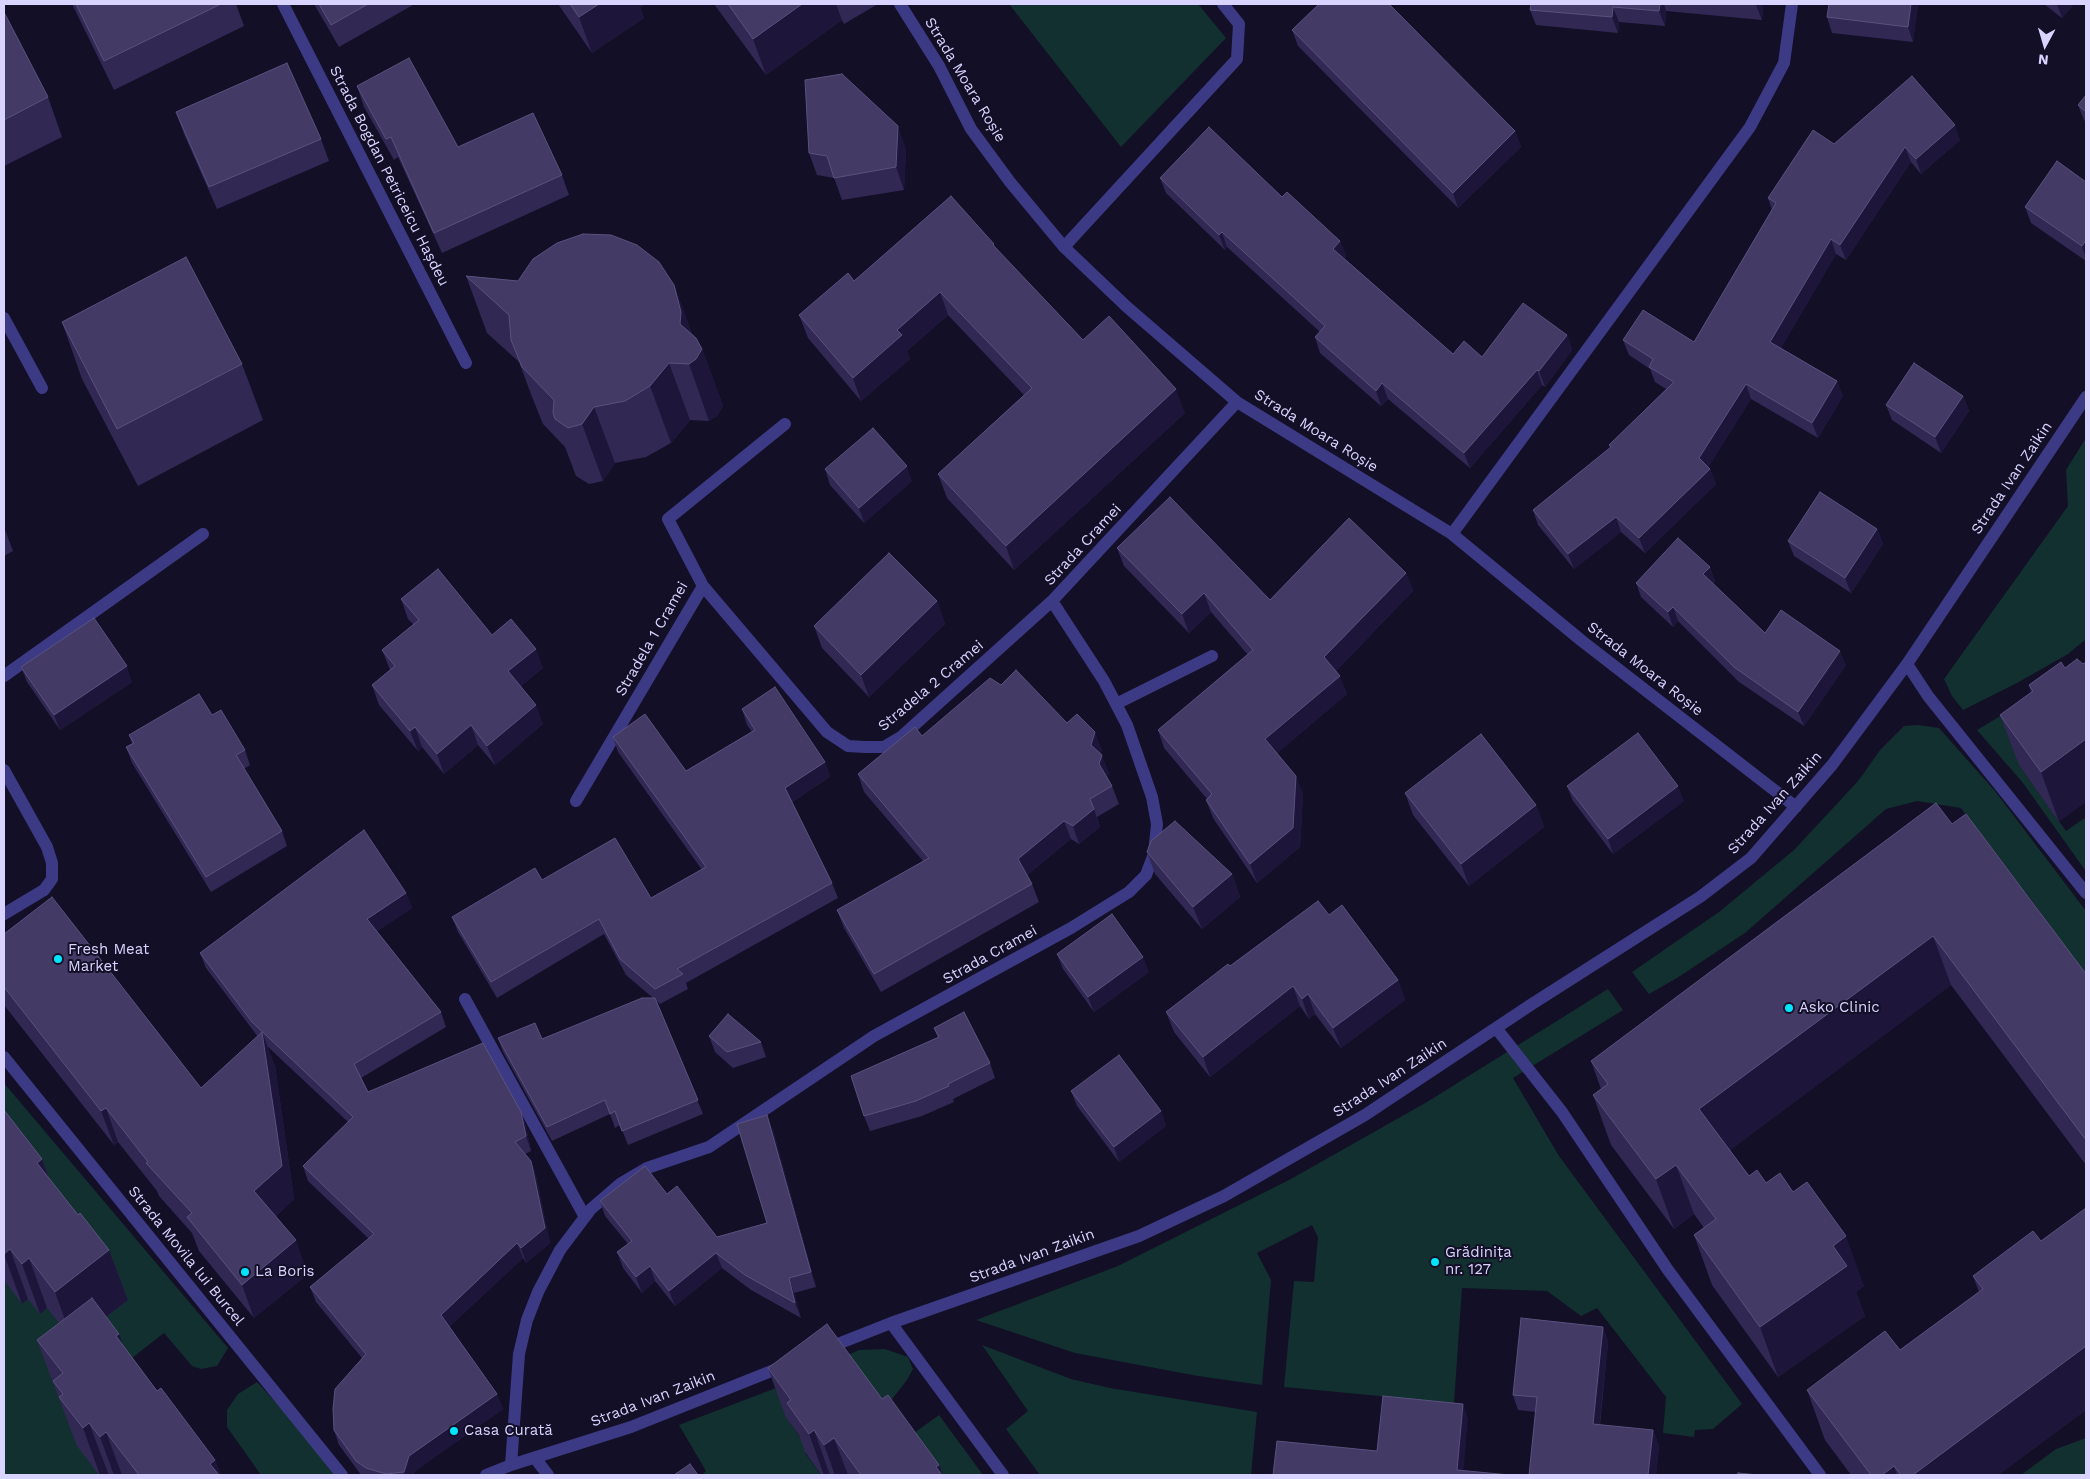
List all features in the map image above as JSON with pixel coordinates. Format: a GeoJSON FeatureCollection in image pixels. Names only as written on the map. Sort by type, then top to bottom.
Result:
{"type":"FeatureCollection","features":[{"type":"Feature","properties":{"kind":"street","name":"Strada Bogdan Petriceicu Hașdeu"},"geometry":{"type":"LineString","coordinates":[[283,4],[466,364]]}},
{"type":"Feature","properties":{"kind":"street","name":"Strada Moara Roșie"},"geometry":{"type":"LineString","coordinates":[[900,4],[939,66],[971,129],[1010,182],[1064,247],[1127,307],[1237,402],[1452,534],[1582,641],[1796,807]]}},
{"type":"Feature","properties":{"kind":"street"},"geometry":{"type":"LineString","coordinates":[[1064,247],[1237,59],[1239,24],[1223,4]]}},
{"type":"Feature","properties":{"kind":"street"},"geometry":{"type":"LineString","coordinates":[[1452,534],[1750,127],[1784,62],[1792,4]]}},
{"type":"Feature","properties":{"kind":"street"},"geometry":{"type":"LineString","coordinates":[[4,318],[42,388]]}},
{"type":"Feature","properties":{"kind":"street","name":"Strada Ivan Zaikin"},"geometry":{"type":"LineString","coordinates":[[810,1355],[891,1323],[1139,1236],[1181,1218],[1224,1196],[1365,1115],[1700,897],[1750,858],[1832,765],[1907,664],[2086,397]]}},
{"type":"Feature","properties":{"kind":"street","name":"Strada Cramei"},"geometry":{"type":"LineString","coordinates":[[511,1465],[519,1354],[527,1320],[538,1292],[560,1250],[591,1209],[620,1184],[647,1168],[710,1147],[874,1036],[1071,928],[1129,892],[1146,875],[1154,854],[1157,824],[1152,797],[1127,725],[1104,681],[1052,601],[1237,402]]}},
{"type":"Feature","properties":{"kind":"street","name":"Stradela 1 Cramei"},"geometry":{"type":"LineString","coordinates":[[576,801],[703,586],[668,519],[786,424]]}},
{"type":"Feature","properties":{"kind":"street"},"geometry":{"type":"LineString","coordinates":[[4,676],[203,534]]}},
{"type":"Feature","properties":{"kind":"street","name":"Stradela 2 Cramei"},"geometry":{"type":"LineString","coordinates":[[703,586],[827,732],[848,746],[865,747],[884,747],[900,737],[1052,601]]}},
{"type":"Feature","properties":{"kind":"street"},"geometry":{"type":"LineString","coordinates":[[1116,704],[1212,656]]}},
{"type":"Feature","properties":{"kind":"street"},"geometry":{"type":"LineString","coordinates":[[1907,664],[1928,696],[2086,893]]}},
{"type":"Feature","properties":{"kind":"street"},"geometry":{"type":"LineString","coordinates":[[4,770],[47,846],[52,864],[52,879],[44,890],[4,914]]}},
{"type":"Feature","properties":{"kind":"street"},"geometry":{"type":"LineString","coordinates":[[465,999],[585,1217]]}},
{"type":"Feature","properties":{"kind":"street"},"geometry":{"type":"LineString","coordinates":[[1496,1028],[1562,1112],[1668,1270],[1820,1475]]}},
{"type":"Feature","properties":{"kind":"street","name":"Strada Movila lui Burcel"},"geometry":{"type":"LineString","coordinates":[[4,1058],[342,1475]]}},
{"type":"Feature","properties":{"kind":"street"},"geometry":{"type":"LineString","coordinates":[[891,1323],[1003,1475]]}},
{"type":"Feature","properties":{"kind":"street","name":"Strada Ivan Zaikin"},"geometry":{"type":"LineString","coordinates":[[486,1475],[511,1465],[631,1427],[792,1362]]}},
{"type":"Feature","properties":{"kind":"street"},"geometry":{"type":"LineString","coordinates":[[535,1458],[548,1475]]}},
{"type":"Feature","properties":{"kind":"green space"},"geometry":{"type":"Polygon","coordinates":[[[1009,4],[1198,4],[1226,38],[1121,147],[1009,4]]]}},
{"type":"Feature","properties":{"kind":"green space"},"geometry":{"type":"Polygon","coordinates":[[[2086,438],[2086,639],[2068,654],[2017,683],[1963,710],[1952,696],[1944,679],[2068,506],[2066,470],[2086,438]]]}},
{"type":"Feature","properties":{"kind":"green space"},"geometry":{"type":"Polygon","coordinates":[[[2077,670],[2019,765],[2066,831],[2086,817],[2085,870],[2023,783],[1977,730],[2077,670]]]}},
{"type":"Feature","properties":{"kind":"green space"},"geometry":{"type":"Polygon","coordinates":[[[1918,725],[1939,728],[1995,791],[2086,911],[2086,976],[2033,902],[1961,808],[1917,801],[1886,809],[1745,933],[1677,978],[1649,994],[1632,972],[1719,912],[1794,850],[1859,780],[1880,750],[1904,726],[1918,725]]]}},
{"type":"Feature","properties":{"kind":"green space"},"geometry":{"type":"Polygon","coordinates":[[[1608,989],[1623,1010],[1513,1078],[1559,1156],[1742,1404],[1713,1429],[1695,1430],[1694,1437],[1663,1433],[1666,1397],[1597,1308],[1581,1316],[1547,1291],[1462,1288],[1454,1403],[1284,1387],[1294,1281],[1314,1282],[1318,1237],[1312,1225],[1257,1253],[1271,1280],[1262,1385],[1198,1376],[1075,1353],[976,1320],[1118,1266],[1289,1180],[1427,1102],[1608,989]]]}},
{"type":"Feature","properties":{"kind":"green space"},"geometry":{"type":"Polygon","coordinates":[[[4,1083],[228,1348],[217,1366],[201,1369],[192,1366],[164,1333],[123,1365],[56,1389],[81,1422],[81,1444],[99,1475],[4,1475],[4,1083]]]}},
{"type":"Feature","properties":{"kind":"green space"},"geometry":{"type":"Polygon","coordinates":[[[982,1345],[1071,1379],[1110,1388],[1257,1412],[1251,1475],[1040,1475],[1006,1429],[1028,1411],[982,1345]]]}},
{"type":"Feature","properties":{"kind":"green space"},"geometry":{"type":"Polygon","coordinates":[[[885,1349],[908,1357],[913,1369],[889,1403],[786,1417],[809,1450],[805,1453],[821,1475],[702,1475],[706,1471],[679,1425],[776,1388],[859,1350],[885,1349]]]}},
{"type":"Feature","properties":{"kind":"green space"},"geometry":{"type":"Polygon","coordinates":[[[257,1382],[294,1422],[335,1475],[261,1475],[227,1427],[227,1410],[238,1394],[257,1382]]]}},
{"type":"Feature","properties":{"kind":"green space"},"geometry":{"type":"Polygon","coordinates":[[[939,1415],[983,1475],[928,1475],[892,1449],[939,1415]]]}},
{"type":"Feature","properties":{"kind":"green space"},"geometry":{"type":"Polygon","coordinates":[[[2086,1438],[2086,1475],[2021,1475],[2056,1449],[2086,1438]]]}},
{"type":"Feature","properties":{"kind":"building"},"geometry":{"type":"Polygon","coordinates":[[[76,4],[221,4],[104,61],[76,4]]]}},
{"type":"Feature","properties":{"kind":"building"},"geometry":{"type":"Polygon","coordinates":[[[319,4],[368,4],[331,25],[319,4]]]}},
{"type":"Feature","properties":{"kind":"building"},"geometry":{"type":"Polygon","coordinates":[[[570,4],[599,4],[579,17],[570,4]]]}},
{"type":"Feature","properties":{"kind":"building"},"geometry":{"type":"Polygon","coordinates":[[[728,4],[802,4],[753,39],[728,4]]]}},
{"type":"Feature","properties":{"kind":"building"},"geometry":{"type":"Polygon","coordinates":[[[1319,4],[1389,4],[1515,131],[1453,193],[1292,30],[1319,4]]]}},
{"type":"Feature","properties":{"kind":"building"},"geometry":{"type":"Polygon","coordinates":[[[1531,4],[1660,4],[1659,11],[1613,7],[1612,17],[1530,10],[1531,4]]]}},
{"type":"Feature","properties":{"kind":"building"},"geometry":{"type":"Polygon","coordinates":[[[1829,4],[1911,4],[1908,27],[1827,17],[1829,4]]]}},
{"type":"Feature","properties":{"kind":"building"},"geometry":{"type":"Polygon","coordinates":[[[4,14],[48,97],[4,120],[4,14]]]}},
{"type":"Feature","properties":{"kind":"building"},"geometry":{"type":"Polygon","coordinates":[[[409,58],[458,147],[533,113],[562,175],[434,233],[391,137],[386,139],[357,86],[409,58]]]}},
{"type":"Feature","properties":{"kind":"building"},"geometry":{"type":"Polygon","coordinates":[[[287,63],[321,139],[209,187],[176,112],[287,63]]]}},
{"type":"Feature","properties":{"kind":"building"},"geometry":{"type":"Polygon","coordinates":[[[842,74],[898,126],[896,167],[834,178],[827,156],[809,153],[805,80],[842,74]]]}},
{"type":"Feature","properties":{"kind":"building"},"geometry":{"type":"Polygon","coordinates":[[[1912,76],[1955,125],[1916,159],[1905,147],[1840,245],[1831,239],[1770,342],[1837,381],[1812,423],[1746,384],[1699,458],[1710,469],[1639,538],[1616,517],[1568,554],[1533,510],[1611,447],[1609,445],[1674,382],[1649,367],[1653,359],[1623,340],[1643,310],[1694,342],[1776,203],[1768,198],[1813,130],[1834,144],[1912,76]]]}},
{"type":"Feature","properties":{"kind":"building"},"geometry":{"type":"Polygon","coordinates":[[[2086,95],[2086,112],[2078,105],[2086,95]]]}},
{"type":"Feature","properties":{"kind":"building"},"geometry":{"type":"Polygon","coordinates":[[[1209,127],[1282,197],[1287,192],[1340,241],[1333,249],[1453,354],[1464,341],[1482,357],[1523,303],[1567,335],[1539,371],[1537,370],[1464,453],[1382,383],[1376,391],[1315,337],[1325,326],[1222,232],[1219,235],[1160,178],[1209,127]]]}},
{"type":"Feature","properties":{"kind":"building"},"geometry":{"type":"Polygon","coordinates":[[[2057,161],[2086,182],[2086,240],[2082,246],[2025,207],[2057,161]]]}},
{"type":"Feature","properties":{"kind":"building"},"geometry":{"type":"Polygon","coordinates":[[[951,196],[993,245],[1083,340],[1109,316],[1176,389],[1006,546],[938,474],[1032,388],[940,292],[897,330],[902,335],[853,378],[799,315],[848,273],[854,281],[951,196]]]}},
{"type":"Feature","properties":{"kind":"building"},"geometry":{"type":"Polygon","coordinates":[[[583,234],[611,235],[637,245],[659,262],[674,285],[681,312],[680,324],[696,338],[702,349],[696,359],[689,364],[669,363],[650,386],[625,401],[594,407],[582,424],[568,428],[555,419],[553,413],[554,400],[522,367],[511,340],[509,315],[466,276],[518,281],[533,259],[557,243],[583,234]]]}},
{"type":"Feature","properties":{"kind":"building"},"geometry":{"type":"Polygon","coordinates":[[[186,257],[242,364],[117,429],[62,322],[186,257]]]}},
{"type":"Feature","properties":{"kind":"building"},"geometry":{"type":"Polygon","coordinates":[[[1914,363],[1963,396],[1935,437],[1886,405],[1914,363]]]}},
{"type":"Feature","properties":{"kind":"building"},"geometry":{"type":"Polygon","coordinates":[[[873,428],[907,466],[859,508],[825,469],[873,428]]]}},
{"type":"Feature","properties":{"kind":"building"},"geometry":{"type":"Polygon","coordinates":[[[1820,492],[1877,529],[1845,578],[1788,541],[1820,492]]]}},
{"type":"Feature","properties":{"kind":"building"},"geometry":{"type":"Polygon","coordinates":[[[1170,497],[1270,600],[1349,518],[1406,573],[1324,657],[1340,676],[1265,739],[1296,776],[1293,828],[1250,864],[1206,800],[1212,794],[1158,730],[1253,650],[1204,593],[1182,614],[1117,548],[1170,497]]]}},
{"type":"Feature","properties":{"kind":"building"},"geometry":{"type":"Polygon","coordinates":[[[1678,538],[1710,567],[1703,574],[1765,633],[1781,610],[1840,651],[1798,712],[1734,667],[1673,607],[1668,612],[1636,583],[1678,538]]]}},
{"type":"Feature","properties":{"kind":"building"},"geometry":{"type":"Polygon","coordinates":[[[889,553],[937,601],[861,675],[814,626],[889,553]]]}},
{"type":"Feature","properties":{"kind":"building"},"geometry":{"type":"Polygon","coordinates":[[[438,569],[492,635],[511,619],[536,649],[508,671],[536,705],[487,746],[471,725],[437,754],[415,727],[410,731],[372,685],[395,666],[382,650],[419,620],[401,599],[438,569]]]}},
{"type":"Feature","properties":{"kind":"building"},"geometry":{"type":"Polygon","coordinates":[[[94,618],[127,666],[54,715],[21,667],[94,618]]]}},
{"type":"Feature","properties":{"kind":"building"},"geometry":{"type":"Polygon","coordinates":[[[2077,659],[2083,664],[2086,662],[2086,739],[2041,772],[2000,715],[2033,691],[2029,685],[2061,662],[2065,668],[2077,659]]]}},
{"type":"Feature","properties":{"kind":"building"},"geometry":{"type":"Polygon","coordinates":[[[1016,670],[1067,723],[1077,714],[1095,732],[1091,745],[1102,755],[1099,764],[1112,786],[1090,799],[1094,809],[1073,826],[1064,821],[1018,859],[1032,884],[874,974],[837,910],[929,858],[858,774],[915,727],[922,736],[990,678],[1001,685],[1016,670]]]}},
{"type":"Feature","properties":{"kind":"building"},"geometry":{"type":"Polygon","coordinates":[[[775,687],[825,762],[785,788],[832,883],[677,969],[683,974],[655,989],[620,959],[599,919],[491,982],[452,917],[535,868],[542,880],[615,838],[651,898],[706,867],[613,737],[645,714],[686,771],[755,730],[742,709],[775,687]]]}},
{"type":"Feature","properties":{"kind":"building"},"geometry":{"type":"Polygon","coordinates":[[[199,694],[212,715],[221,710],[245,750],[236,755],[282,831],[206,877],[126,747],[134,743],[129,735],[199,694]]]}},
{"type":"Feature","properties":{"kind":"building"},"geometry":{"type":"Polygon","coordinates":[[[1638,733],[1678,786],[1608,839],[1567,786],[1638,733]]]}},
{"type":"Feature","properties":{"kind":"building"},"geometry":{"type":"Polygon","coordinates":[[[1481,734],[1536,805],[1461,864],[1405,793],[1481,734]]]}},
{"type":"Feature","properties":{"kind":"building"},"geometry":{"type":"Polygon","coordinates":[[[1936,803],[1952,824],[1966,814],[2086,974],[2086,1140],[1933,936],[1699,1109],[1749,1176],[1757,1170],[1766,1183],[1780,1173],[1793,1192],[1807,1182],[1846,1236],[1833,1246],[1847,1266],[1760,1327],[1694,1235],[1716,1219],[1676,1165],[1656,1179],[1593,1095],[1608,1084],[1591,1061],[1936,803]]]}},
{"type":"Feature","properties":{"kind":"building"},"geometry":{"type":"Polygon","coordinates":[[[1175,821],[1232,874],[1193,907],[1147,852],[1151,841],[1175,821]]]}},
{"type":"Feature","properties":{"kind":"building"},"geometry":{"type":"Polygon","coordinates":[[[364,830],[406,893],[367,919],[441,1012],[354,1064],[368,1092],[483,1043],[521,1112],[526,1136],[515,1142],[531,1161],[545,1228],[521,1248],[517,1243],[441,1315],[497,1394],[409,1456],[404,1472],[386,1474],[366,1468],[356,1461],[334,1430],[333,1409],[335,1389],[366,1354],[310,1287],[374,1234],[303,1166],[353,1117],[252,1022],[200,953],[364,830]]]}},
{"type":"Feature","properties":{"kind":"building"},"geometry":{"type":"Polygon","coordinates":[[[52,897],[201,1088],[262,1032],[282,1166],[254,1191],[296,1240],[242,1285],[187,1217],[192,1213],[146,1163],[148,1162],[106,1108],[101,1111],[4,987],[4,934],[52,897]]]}},
{"type":"Feature","properties":{"kind":"building"},"geometry":{"type":"Polygon","coordinates":[[[1318,901],[1329,915],[1342,905],[1398,980],[1333,1028],[1308,994],[1302,999],[1293,986],[1203,1057],[1166,1012],[1228,964],[1230,966],[1318,901]]]}},
{"type":"Feature","properties":{"kind":"building"},"geometry":{"type":"Polygon","coordinates":[[[1112,914],[1143,957],[1088,997],[1057,954],[1112,914]]]}},
{"type":"Feature","properties":{"kind":"building"},"geometry":{"type":"Polygon","coordinates":[[[642,998],[655,998],[698,1100],[622,1131],[615,1111],[610,1114],[605,1100],[547,1127],[498,1038],[535,1023],[542,1039],[642,998]]]}},
{"type":"Feature","properties":{"kind":"building"},"geometry":{"type":"Polygon","coordinates":[[[964,1012],[990,1063],[948,1084],[949,1086],[916,1101],[864,1116],[851,1076],[939,1037],[934,1028],[964,1012]]]}},
{"type":"Feature","properties":{"kind":"building"},"geometry":{"type":"Polygon","coordinates":[[[728,1014],[761,1042],[727,1052],[709,1036],[728,1014]]]}},
{"type":"Feature","properties":{"kind":"building"},"geometry":{"type":"Polygon","coordinates":[[[1119,1055],[1161,1111],[1114,1147],[1071,1091],[1119,1055]]]}},
{"type":"Feature","properties":{"kind":"building"},"geometry":{"type":"Polygon","coordinates":[[[4,1110],[42,1159],[37,1163],[78,1215],[80,1213],[109,1250],[55,1292],[29,1258],[22,1264],[10,1249],[4,1254],[4,1110]]]}},
{"type":"Feature","properties":{"kind":"building"},"geometry":{"type":"Polygon","coordinates":[[[767,1115],[811,1272],[789,1278],[795,1303],[745,1275],[716,1253],[669,1291],[650,1266],[636,1277],[617,1252],[632,1241],[600,1201],[645,1166],[667,1194],[677,1186],[717,1237],[767,1223],[737,1124],[767,1115]]]}},
{"type":"Feature","properties":{"kind":"building"},"geometry":{"type":"Polygon","coordinates":[[[2086,1208],[2086,1346],[1913,1475],[1901,1475],[1894,1466],[1882,1475],[1871,1475],[1807,1390],[1885,1331],[1900,1350],[1983,1289],[1973,1276],[2033,1231],[2041,1241],[2086,1208]]]}},
{"type":"Feature","properties":{"kind":"building"},"geometry":{"type":"Polygon","coordinates":[[[92,1298],[119,1334],[116,1336],[157,1391],[161,1388],[215,1460],[210,1464],[219,1475],[139,1475],[106,1432],[100,1437],[89,1423],[83,1428],[59,1397],[63,1394],[53,1381],[63,1373],[37,1340],[92,1298]]]}},
{"type":"Feature","properties":{"kind":"building"},"geometry":{"type":"Polygon","coordinates":[[[1521,1318],[1603,1327],[1593,1424],[1653,1430],[1648,1475],[1529,1475],[1537,1397],[1513,1395],[1521,1318]]]}},
{"type":"Feature","properties":{"kind":"building"},"geometry":{"type":"Polygon","coordinates":[[[827,1324],[882,1399],[888,1395],[939,1465],[936,1467],[942,1475],[861,1475],[834,1438],[824,1445],[814,1430],[809,1434],[787,1403],[791,1400],[768,1368],[827,1324]]]}},
{"type":"Feature","properties":{"kind":"building"},"geometry":{"type":"Polygon","coordinates":[[[1383,1396],[1463,1404],[1457,1470],[1510,1475],[1273,1475],[1277,1441],[1377,1451],[1383,1396]]]}},
{"type":"Feature","properties":{"kind":"building"},"geometry":{"type":"Polygon","coordinates":[[[690,1464],[698,1475],[674,1475],[690,1464]]]}},
{"type":"Feature","properties":{"kind":"building"},"geometry":{"type":"Polygon","coordinates":[[[1738,1473],[1758,1475],[1738,1475],[1738,1473]]]}},
{"type":"Feature","properties":{"kind":"place","name":"Fresh Meat Market"},"geometry":{"type":"Point","coordinates":[58,959]}},
{"type":"Feature","properties":{"kind":"place","name":"Asko Clinic"},"geometry":{"type":"Point","coordinates":[1789,1008]}},
{"type":"Feature","properties":{"kind":"place","name":"Grădinița nr. 127"},"geometry":{"type":"Point","coordinates":[1435,1262]}},
{"type":"Feature","properties":{"kind":"place","name":"La Boris"},"geometry":{"type":"Point","coordinates":[245,1272]}},
{"type":"Feature","properties":{"kind":"place","name":"Casa Curată"},"geometry":{"type":"Point","coordinates":[454,1431]}}]}
